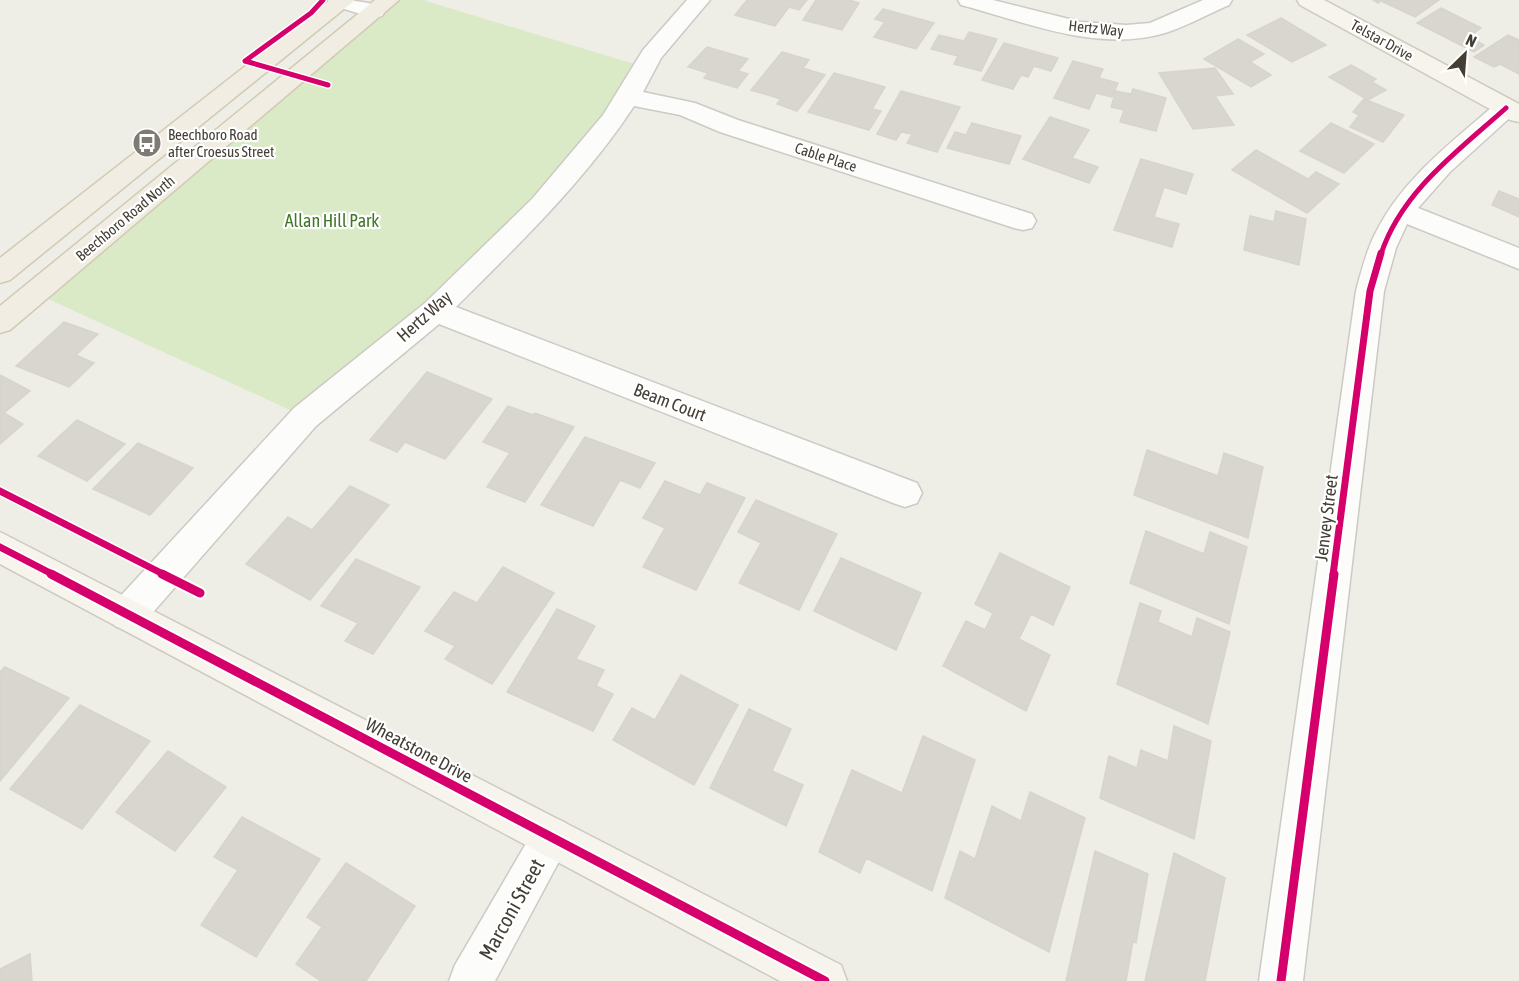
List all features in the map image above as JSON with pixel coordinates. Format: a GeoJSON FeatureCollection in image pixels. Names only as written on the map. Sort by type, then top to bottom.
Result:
{"type":"FeatureCollection","features":[{"type":"Feature","properties":{"kind":"main road","name":"Beechboro Road North"},"geometry":{"type":"LineString","coordinates":[[0,273],[342,0]]}},
{"type":"Feature","properties":{"kind":"main road","name":"Beechboro Road North"},"geometry":{"type":"LineString","coordinates":[[0,322],[381,5]]}},
{"type":"Feature","properties":{"kind":"street"},"geometry":{"type":"LineString","coordinates":[[342,0],[381,5]]}},
{"type":"Feature","properties":{"kind":"street","name":"Hertz Way"},"geometry":{"type":"LineString","coordinates":[[128,614],[305,417],[435,311],[541,205],[592,147],[628,97],[651,55],[699,0]]}},
{"type":"Feature","properties":{"kind":"street","name":"Hertz Way"},"geometry":{"type":"LineString","coordinates":[[969,0],[1077,28],[1125,32],[1151,30],[1221,0]]}},
{"type":"Feature","properties":{"kind":"street","name":"Telstar Drive"},"geometry":{"type":"LineString","coordinates":[[1308,0],[1513,111]]}},
{"type":"Feature","properties":{"kind":"street","name":"Cable Place"},"geometry":{"type":"LineString","coordinates":[[628,97],[686,108],[729,126],[1023,221]]}},
{"type":"Feature","properties":{"kind":"street","name":"Jenvey Street"},"geometry":{"type":"LineString","coordinates":[[1281,981],[1370,291],[1389,234],[1425,181],[1513,111]]}},
{"type":"Feature","properties":{"kind":"street"},"geometry":{"type":"LineString","coordinates":[[1402,212],[1519,259]]}},
{"type":"Feature","properties":{"kind":"street","name":"Beam Court"},"geometry":{"type":"LineString","coordinates":[[435,311],[905,493]]}},
{"type":"Feature","properties":{"kind":"street","name":"Wheatstone Drive"},"geometry":{"type":"LineString","coordinates":[[0,547],[825,981]]}},
{"type":"Feature","properties":{"kind":"street","name":"Marconi Street"},"geometry":{"type":"LineString","coordinates":[[471,981],[552,837]]}},
{"type":"Feature","properties":{"kind":"green space","name":"Allan Hill Park"},"geometry":{"type":"Polygon","coordinates":[[[388,0],[423,0],[644,67],[592,147],[305,417],[35,293],[388,0]]]}},
{"type":"Feature","properties":{"kind":"building"},"geometry":{"type":"Polygon","coordinates":[[[747,0],[807,0],[799,10],[789,7],[775,26],[735,15],[747,0]]]}},
{"type":"Feature","properties":{"kind":"building"},"geometry":{"type":"Polygon","coordinates":[[[816,0],[849,0],[859,3],[842,30],[803,20],[816,0]]]}},
{"type":"Feature","properties":{"kind":"building"},"geometry":{"type":"Polygon","coordinates":[[[1373,0],[1439,0],[1415,17],[1381,1],[1378,3],[1373,0]]]}},
{"type":"Feature","properties":{"kind":"building"},"geometry":{"type":"Polygon","coordinates":[[[1441,8],[1481,28],[1469,37],[1484,45],[1474,52],[1417,23],[1441,8]]]}},
{"type":"Feature","properties":{"kind":"building"},"geometry":{"type":"Polygon","coordinates":[[[883,9],[934,23],[916,49],[874,37],[885,22],[875,19],[883,9]]]}},
{"type":"Feature","properties":{"kind":"building"},"geometry":{"type":"Polygon","coordinates":[[[1281,18],[1326,45],[1292,62],[1247,35],[1281,18]]]}},
{"type":"Feature","properties":{"kind":"building"},"geometry":{"type":"Polygon","coordinates":[[[969,32],[997,39],[981,71],[954,64],[958,56],[931,49],[939,35],[964,41],[969,32]]]}},
{"type":"Feature","properties":{"kind":"building"},"geometry":{"type":"Polygon","coordinates":[[[1508,35],[1519,40],[1519,74],[1500,64],[1494,67],[1474,57],[1508,35]]]}},
{"type":"Feature","properties":{"kind":"building"},"geometry":{"type":"Polygon","coordinates":[[[1238,39],[1264,54],[1250,62],[1271,75],[1251,87],[1204,59],[1238,39]]]}},
{"type":"Feature","properties":{"kind":"building"},"geometry":{"type":"Polygon","coordinates":[[[1004,43],[1058,58],[1051,71],[1034,66],[1028,77],[1021,75],[1013,89],[982,80],[1004,43]]]}},
{"type":"Feature","properties":{"kind":"building"},"geometry":{"type":"Polygon","coordinates":[[[707,47],[748,59],[738,71],[748,74],[737,88],[704,78],[708,73],[688,67],[707,47]]]}},
{"type":"Feature","properties":{"kind":"building"},"geometry":{"type":"Polygon","coordinates":[[[782,52],[809,60],[803,68],[825,75],[797,111],[777,104],[781,99],[751,90],[782,52]]]}},
{"type":"Feature","properties":{"kind":"building"},"geometry":{"type":"Polygon","coordinates":[[[1073,61],[1103,69],[1099,78],[1118,83],[1112,97],[1096,93],[1089,109],[1054,98],[1073,61]]]}},
{"type":"Feature","properties":{"kind":"building"},"geometry":{"type":"Polygon","coordinates":[[[1351,65],[1376,79],[1372,82],[1386,90],[1368,100],[1329,77],[1351,65]]]}},
{"type":"Feature","properties":{"kind":"building"},"geometry":{"type":"Polygon","coordinates":[[[1215,68],[1233,94],[1215,96],[1234,125],[1193,129],[1159,73],[1215,68]]]}},
{"type":"Feature","properties":{"kind":"building"},"geometry":{"type":"Polygon","coordinates":[[[834,73],[885,87],[872,109],[881,111],[869,130],[808,112],[834,73]]]}},
{"type":"Feature","properties":{"kind":"building"},"geometry":{"type":"Polygon","coordinates":[[[1133,89],[1166,98],[1156,131],[1120,122],[1124,110],[1111,107],[1116,91],[1131,94],[1133,89]]]}},
{"type":"Feature","properties":{"kind":"building"},"geometry":{"type":"Polygon","coordinates":[[[901,91],[960,107],[937,152],[907,143],[912,134],[901,132],[896,140],[877,134],[901,91]]]}},
{"type":"Feature","properties":{"kind":"building"},"geometry":{"type":"Polygon","coordinates":[[[1364,99],[1404,115],[1383,142],[1350,127],[1359,115],[1353,112],[1364,99]]]}},
{"type":"Feature","properties":{"kind":"building"},"geometry":{"type":"Polygon","coordinates":[[[1050,117],[1089,130],[1072,158],[1098,167],[1089,183],[1023,159],[1050,117]]]}},
{"type":"Feature","properties":{"kind":"building"},"geometry":{"type":"Polygon","coordinates":[[[972,123],[1021,136],[1009,164],[947,148],[955,132],[966,135],[972,123]]]}},
{"type":"Feature","properties":{"kind":"building"},"geometry":{"type":"Polygon","coordinates":[[[1331,123],[1374,144],[1344,173],[1300,151],[1331,123]]]}},
{"type":"Feature","properties":{"kind":"building"},"geometry":{"type":"Polygon","coordinates":[[[1256,150],[1308,179],[1316,172],[1339,184],[1307,213],[1232,170],[1256,150]]]}},
{"type":"Feature","properties":{"kind":"building"},"geometry":{"type":"Polygon","coordinates":[[[1141,159],[1193,174],[1186,194],[1164,187],[1154,217],[1179,224],[1172,247],[1114,230],[1141,159]]]}},
{"type":"Feature","properties":{"kind":"building"},"geometry":{"type":"Polygon","coordinates":[[[1499,191],[1519,199],[1519,217],[1492,205],[1499,191]]]}},
{"type":"Feature","properties":{"kind":"building"},"geometry":{"type":"Polygon","coordinates":[[[1276,211],[1306,219],[1299,265],[1244,250],[1250,216],[1274,222],[1276,211]]]}},
{"type":"Feature","properties":{"kind":"building"},"geometry":{"type":"Polygon","coordinates":[[[64,322],[98,334],[76,355],[94,363],[69,387],[16,366],[64,322]]]}},
{"type":"Feature","properties":{"kind":"building"},"geometry":{"type":"Polygon","coordinates":[[[427,372],[492,399],[445,459],[405,442],[397,452],[370,440],[427,372]]]}},
{"type":"Feature","properties":{"kind":"building"},"geometry":{"type":"Polygon","coordinates":[[[0,375],[30,391],[4,413],[23,424],[0,444],[0,375]]]}},
{"type":"Feature","properties":{"kind":"building"},"geometry":{"type":"Polygon","coordinates":[[[508,406],[574,427],[525,502],[487,487],[510,453],[483,442],[508,406]]]}},
{"type":"Feature","properties":{"kind":"building"},"geometry":{"type":"Polygon","coordinates":[[[77,420],[125,444],[87,481],[38,456],[77,420]]]}},
{"type":"Feature","properties":{"kind":"building"},"geometry":{"type":"Polygon","coordinates":[[[585,437],[655,463],[640,488],[620,480],[593,526],[541,505],[585,437]]]}},
{"type":"Feature","properties":{"kind":"building"},"geometry":{"type":"Polygon","coordinates":[[[138,443],[193,468],[150,515],[93,489],[138,443]]]}},
{"type":"Feature","properties":{"kind":"building"},"geometry":{"type":"Polygon","coordinates":[[[1147,450],[1218,476],[1224,453],[1263,467],[1248,538],[1134,495],[1147,450]]]}},
{"type":"Feature","properties":{"kind":"building"},"geometry":{"type":"Polygon","coordinates":[[[665,481],[700,495],[707,483],[745,498],[696,590],[643,567],[665,528],[643,518],[665,481]]]}},
{"type":"Feature","properties":{"kind":"building"},"geometry":{"type":"Polygon","coordinates":[[[350,486],[389,505],[310,600],[246,564],[288,517],[312,530],[350,486]]]}},
{"type":"Feature","properties":{"kind":"building"},"geometry":{"type":"Polygon","coordinates":[[[756,500],[837,534],[799,610],[739,583],[761,543],[738,532],[756,500]]]}},
{"type":"Feature","properties":{"kind":"building"},"geometry":{"type":"Polygon","coordinates":[[[1146,531],[1204,554],[1210,532],[1247,547],[1229,624],[1130,583],[1146,531]]]}},
{"type":"Feature","properties":{"kind":"building"},"geometry":{"type":"Polygon","coordinates":[[[1000,553],[1070,587],[1053,625],[1031,614],[1019,639],[1050,655],[1026,711],[943,666],[966,621],[985,630],[993,613],[975,604],[1000,553]]]}},
{"type":"Feature","properties":{"kind":"building"},"geometry":{"type":"Polygon","coordinates":[[[841,558],[921,593],[896,650],[814,611],[841,558]]]}},
{"type":"Feature","properties":{"kind":"building"},"geometry":{"type":"Polygon","coordinates":[[[356,559],[420,587],[373,654],[345,641],[358,623],[321,606],[356,559]]]}},
{"type":"Feature","properties":{"kind":"building"},"geometry":{"type":"Polygon","coordinates":[[[503,567],[554,593],[492,684],[445,659],[455,646],[425,631],[454,592],[477,603],[503,567]]]}},
{"type":"Feature","properties":{"kind":"building"},"geometry":{"type":"Polygon","coordinates":[[[1140,603],[1161,611],[1158,622],[1192,637],[1197,618],[1230,632],[1208,724],[1117,684],[1140,603]]]}},
{"type":"Feature","properties":{"kind":"building"},"geometry":{"type":"Polygon","coordinates":[[[557,609],[595,626],[576,659],[604,670],[596,686],[613,694],[593,731],[507,692],[557,609]]]}},
{"type":"Feature","properties":{"kind":"building"},"geometry":{"type":"Polygon","coordinates":[[[5,667],[69,698],[0,781],[0,672],[5,667]]]}},
{"type":"Feature","properties":{"kind":"building"},"geometry":{"type":"Polygon","coordinates":[[[681,675],[738,705],[694,785],[613,740],[632,708],[655,720],[681,675]]]}},
{"type":"Feature","properties":{"kind":"building"},"geometry":{"type":"Polygon","coordinates":[[[80,705],[150,741],[82,829],[10,789],[80,705]]]}},
{"type":"Feature","properties":{"kind":"building"},"geometry":{"type":"Polygon","coordinates":[[[749,709],[791,729],[772,771],[803,785],[786,826],[710,788],[749,709]]]}},
{"type":"Feature","properties":{"kind":"building"},"geometry":{"type":"Polygon","coordinates":[[[1174,726],[1211,741],[1194,839],[1100,798],[1109,756],[1137,768],[1141,750],[1168,761],[1174,726]]]}},
{"type":"Feature","properties":{"kind":"building"},"geometry":{"type":"Polygon","coordinates":[[[923,736],[975,760],[932,891],[866,858],[860,873],[819,852],[852,770],[902,793],[923,736]]]}},
{"type":"Feature","properties":{"kind":"building"},"geometry":{"type":"Polygon","coordinates":[[[168,751],[226,787],[175,851],[116,812],[168,751]]]}},
{"type":"Feature","properties":{"kind":"building"},"geometry":{"type":"Polygon","coordinates":[[[1030,792],[1085,818],[1049,952],[945,898],[960,851],[975,859],[992,806],[1021,821],[1030,792]]]}},
{"type":"Feature","properties":{"kind":"building"},"geometry":{"type":"Polygon","coordinates":[[[242,817],[320,859],[256,957],[201,925],[238,870],[214,857],[242,817]]]}},
{"type":"Feature","properties":{"kind":"building"},"geometry":{"type":"Polygon","coordinates":[[[1095,851],[1148,874],[1136,943],[1133,941],[1126,981],[1066,981],[1095,851]]]}},
{"type":"Feature","properties":{"kind":"building"},"geometry":{"type":"Polygon","coordinates":[[[1174,853],[1225,878],[1205,981],[1145,981],[1174,853]]]}},
{"type":"Feature","properties":{"kind":"building"},"geometry":{"type":"Polygon","coordinates":[[[346,863],[415,906],[366,981],[321,981],[296,964],[322,927],[307,917],[346,863]]]}},
{"type":"Feature","properties":{"kind":"building"},"geometry":{"type":"Polygon","coordinates":[[[30,954],[32,981],[0,981],[0,969],[30,954]]]}},
{"type":"Feature","properties":{"kind":"cycle path"},"geometry":{"type":"LineString","coordinates":[[245,61],[311,13],[323,0]]}},
{"type":"Feature","properties":{"kind":"cycle path"},"geometry":{"type":"LineString","coordinates":[[245,61],[328,85]]}},
{"type":"Feature","properties":{"kind":"cycle path"},"geometry":{"type":"LineString","coordinates":[[1281,981],[1370,291],[1388,234],[1411,198],[1425,181],[1506,108]]}},
{"type":"Feature","properties":{"kind":"cycle path"},"geometry":{"type":"LineString","coordinates":[[0,491],[200,593]]}},
{"type":"Feature","properties":{"kind":"cycle path"},"geometry":{"type":"LineString","coordinates":[[0,547],[825,981]]}},
{"type":"Feature","properties":{"kind":"place","name":"Beechboro Road after Croesus Street"},"geometry":{"type":"Point","coordinates":[147,143]}}]}
